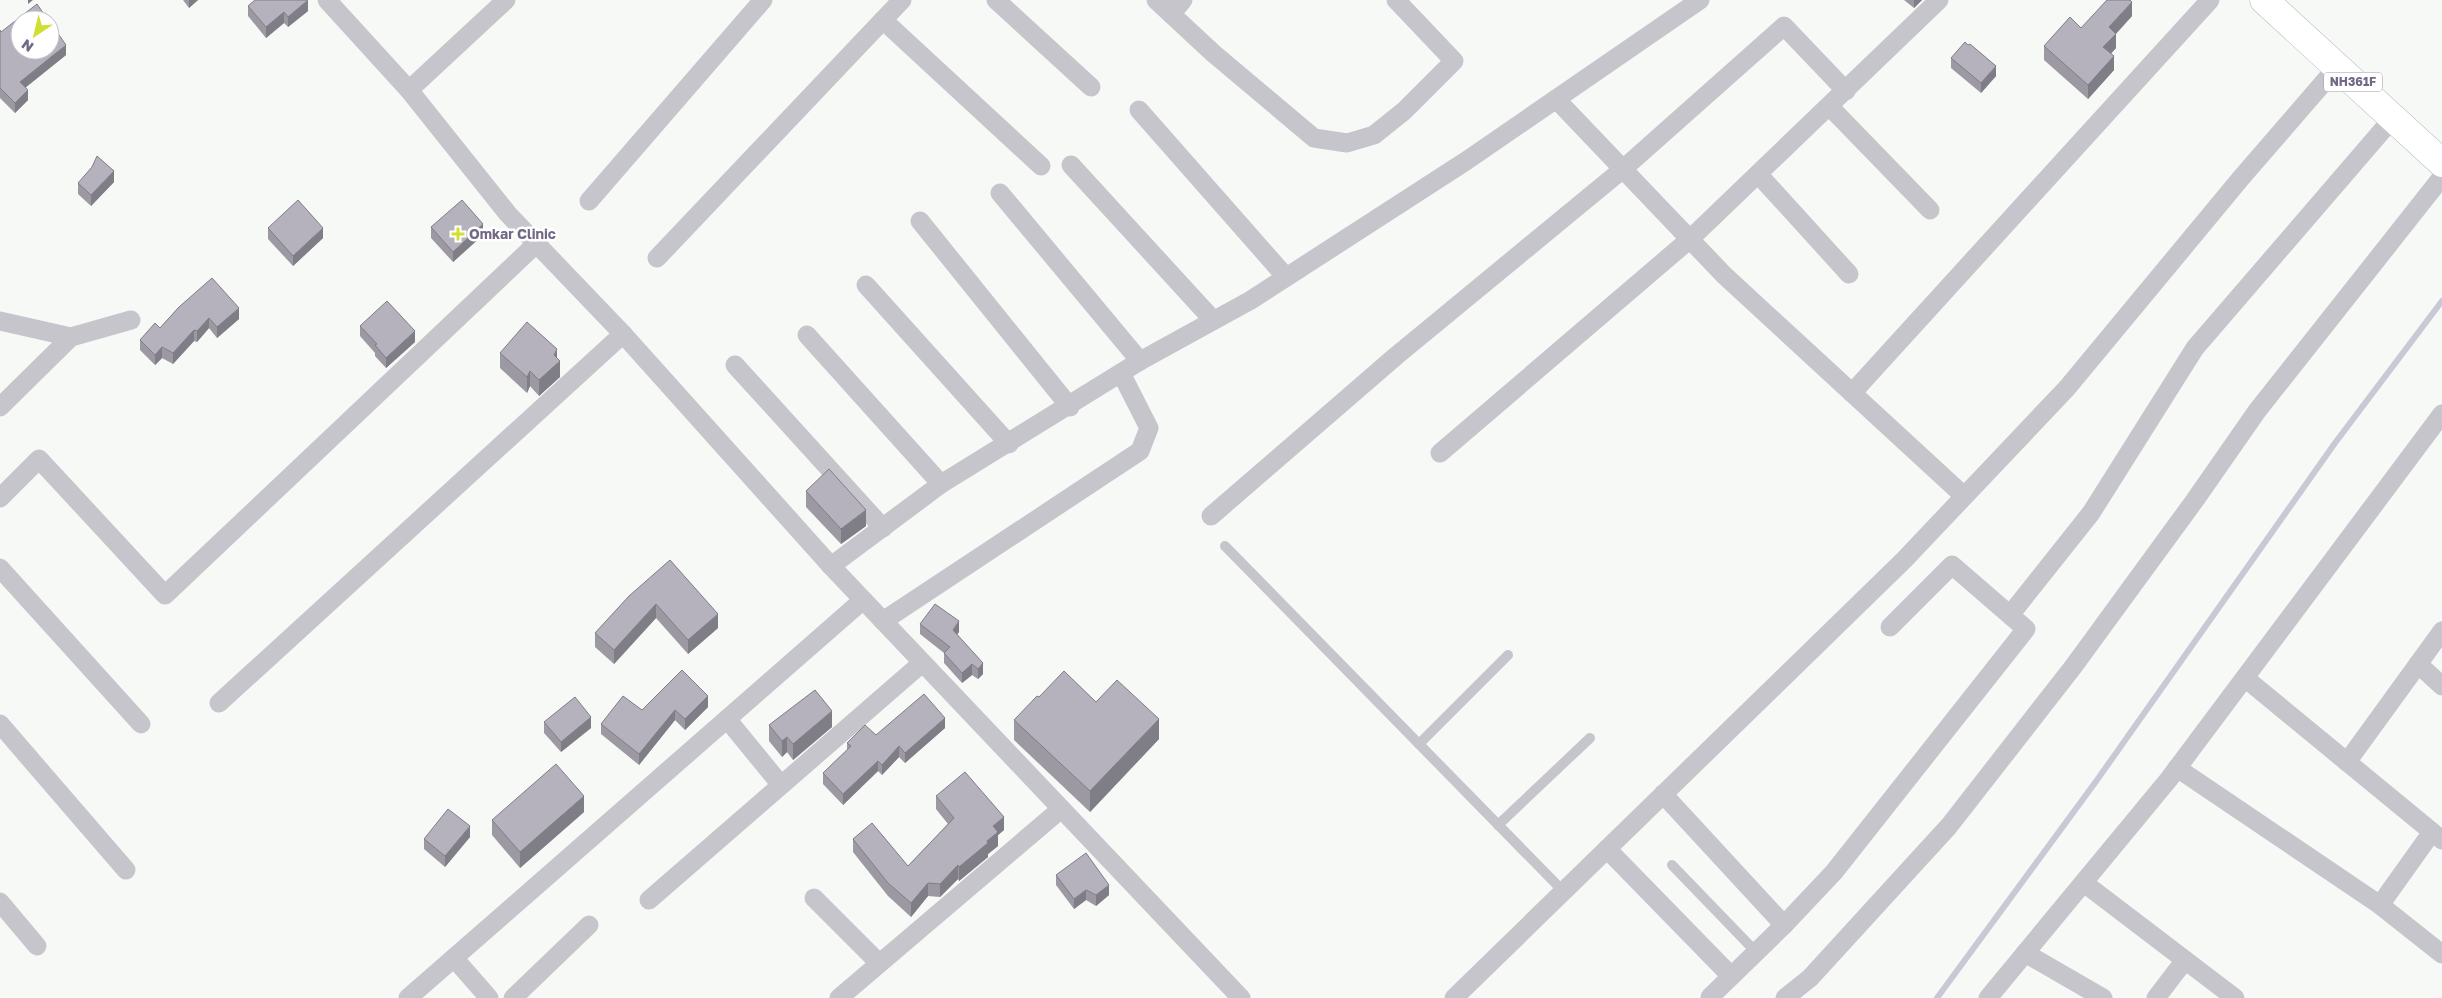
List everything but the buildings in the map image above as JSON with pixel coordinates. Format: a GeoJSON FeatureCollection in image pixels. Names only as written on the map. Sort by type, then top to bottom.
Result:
{"type":"FeatureCollection","features":[{"type":"Feature","properties":{"kind":"highway","name":"NH361F"},"geometry":{"type":"LineString","coordinates":[[2264,0],[2442,163]]}},
{"type":"Feature","properties":{"kind":"street"},"geometry":{"type":"LineString","coordinates":[[327,0],[408,90],[508,214],[623,334],[831,566],[1241,998]]}},
{"type":"Feature","properties":{"kind":"street"},"geometry":{"type":"LineString","coordinates":[[408,90],[506,0]]}},
{"type":"Feature","properties":{"kind":"street"},"geometry":{"type":"LineString","coordinates":[[589,201],[763,0]]}},
{"type":"Feature","properties":{"kind":"street"},"geometry":{"type":"LineString","coordinates":[[657,258],[902,0]]}},
{"type":"Feature","properties":{"kind":"street"},"geometry":{"type":"LineString","coordinates":[[996,0],[1090,87]]}},
{"type":"Feature","properties":{"kind":"street"},"geometry":{"type":"LineString","coordinates":[[1156,0],[1177,7],[1276,108],[1314,138],[1347,143],[1374,134],[1404,111],[1454,61],[1396,0]]}},
{"type":"Feature","properties":{"kind":"street"},"geometry":{"type":"LineString","coordinates":[[831,566],[941,484],[1070,407],[1140,361],[1251,300],[1466,161],[1700,0]]}},
{"type":"Feature","properties":{"kind":"street"},"geometry":{"type":"LineString","coordinates":[[1440,453],[1690,239],[1939,0]]}},
{"type":"Feature","properties":{"kind":"street"},"geometry":{"type":"LineString","coordinates":[[1852,393],[2210,0]]}},
{"type":"Feature","properties":{"kind":"street"},"geometry":{"type":"LineString","coordinates":[[883,20],[1041,166]]}},
{"type":"Feature","properties":{"kind":"street"},"geometry":{"type":"LineString","coordinates":[[1211,516],[1396,356],[1623,169],[1784,26],[1846,91]]}},
{"type":"Feature","properties":{"kind":"street"},"geometry":{"type":"LineString","coordinates":[[1454,998],[1904,560],[2067,388],[2235,185],[2337,67]]}},
{"type":"Feature","properties":{"kind":"street"},"geometry":{"type":"LineString","coordinates":[[1556,99],[1724,276],[1964,496]]}},
{"type":"Feature","properties":{"kind":"street"},"geometry":{"type":"LineString","coordinates":[[1830,106],[1930,210]]}},
{"type":"Feature","properties":{"kind":"street"},"geometry":{"type":"LineString","coordinates":[[1139,110],[1286,277]]}},
{"type":"Feature","properties":{"kind":"street"},"geometry":{"type":"LineString","coordinates":[[2010,615],[2091,513],[2195,348],[2393,118]]}},
{"type":"Feature","properties":{"kind":"street"},"geometry":{"type":"LineString","coordinates":[[1071,165],[1213,320]]}},
{"type":"Feature","properties":{"kind":"street"},"geometry":{"type":"LineString","coordinates":[[1758,174],[1849,274]]}},
{"type":"Feature","properties":{"kind":"street"},"geometry":{"type":"LineString","coordinates":[[1785,998],[1810,978],[1949,826],[2079,659],[2258,412],[2442,177]]}},
{"type":"Feature","properties":{"kind":"street"},"geometry":{"type":"LineString","coordinates":[[1000,193],[1140,361]]}},
{"type":"Feature","properties":{"kind":"street"},"geometry":{"type":"LineString","coordinates":[[920,221],[1070,407]]}},
{"type":"Feature","properties":{"kind":"street"},"geometry":{"type":"LineString","coordinates":[[0,498],[39,459],[165,596],[536,244]]}},
{"type":"Feature","properties":{"kind":"street"},"geometry":{"type":"LineString","coordinates":[[866,285],[1009,444]]}},
{"type":"Feature","properties":{"kind":"street"},"geometry":{"type":"LineString","coordinates":[[0,320],[71,337]]}},
{"type":"Feature","properties":{"kind":"street"},"geometry":{"type":"LineString","coordinates":[[0,407],[71,337],[131,320]]}},
{"type":"Feature","properties":{"kind":"street"},"geometry":{"type":"LineString","coordinates":[[219,703],[623,334]]}},
{"type":"Feature","properties":{"kind":"street"},"geometry":{"type":"LineString","coordinates":[[807,335],[941,484]]}},
{"type":"Feature","properties":{"kind":"street"},"geometry":{"type":"LineString","coordinates":[[735,365],[883,528]]}},
{"type":"Feature","properties":{"kind":"street"},"geometry":{"type":"LineString","coordinates":[[883,621],[1140,451],[1149,428],[1121,374]]}},
{"type":"Feature","properties":{"kind":"street"},"geometry":{"type":"LineString","coordinates":[[1991,997],[2177,768],[2442,414]]}},
{"type":"Feature","properties":{"kind":"street"},"geometry":{"type":"LineString","coordinates":[[1710,997],[1784,925],[1834,872],[2026,629],[1952,565],[1890,627]]}},
{"type":"Feature","properties":{"kind":"street"},"geometry":{"type":"LineString","coordinates":[[0,568],[141,724]]}},
{"type":"Feature","properties":{"kind":"street"},"geometry":{"type":"LineString","coordinates":[[408,998],[863,600]]}},
{"type":"Feature","properties":{"kind":"street"},"geometry":{"type":"LineString","coordinates":[[2347,762],[2442,631]]}},
{"type":"Feature","properties":{"kind":"street"},"geometry":{"type":"LineString","coordinates":[[649,900],[922,662]]}},
{"type":"Feature","properties":{"kind":"street"},"geometry":{"type":"LineString","coordinates":[[2418,664],[2442,686]]}},
{"type":"Feature","properties":{"kind":"street"},"geometry":{"type":"LineString","coordinates":[[2245,678],[2437,836],[2380,905]]}},
{"type":"Feature","properties":{"kind":"street"},"geometry":{"type":"LineString","coordinates":[[727,719],[781,785]]}},
{"type":"Feature","properties":{"kind":"street"},"geometry":{"type":"LineString","coordinates":[[0,724],[126,870]]}},
{"type":"Feature","properties":{"kind":"street"},"geometry":{"type":"LineString","coordinates":[[2177,768],[2380,905],[2442,954]]}},
{"type":"Feature","properties":{"kind":"street"},"geometry":{"type":"LineString","coordinates":[[1663,794],[1784,925]]}},
{"type":"Feature","properties":{"kind":"street"},"geometry":{"type":"LineString","coordinates":[[839,998],[1061,809]]}},
{"type":"Feature","properties":{"kind":"street"},"geometry":{"type":"LineString","coordinates":[[1608,849],[1731,976]]}},
{"type":"Feature","properties":{"kind":"street"},"geometry":{"type":"LineString","coordinates":[[2084,883],[2235,998]]}},
{"type":"Feature","properties":{"kind":"street"},"geometry":{"type":"LineString","coordinates":[[814,898],[879,963]]}},
{"type":"Feature","properties":{"kind":"street"},"geometry":{"type":"LineString","coordinates":[[0,902],[37,946]]}},
{"type":"Feature","properties":{"kind":"street"},"geometry":{"type":"LineString","coordinates":[[513,998],[589,925]]}},
{"type":"Feature","properties":{"kind":"street"},"geometry":{"type":"LineString","coordinates":[[2025,953],[2103,998]]}},
{"type":"Feature","properties":{"kind":"street"},"geometry":{"type":"LineString","coordinates":[[454,958],[489,998]]}},
{"type":"Feature","properties":{"kind":"street"},"geometry":{"type":"LineString","coordinates":[[2156,998],[2185,960]]}},
{"type":"Feature","properties":{"kind":"lane"},"geometry":{"type":"LineString","coordinates":[[1225,546],[1564,891]]}},
{"type":"Feature","properties":{"kind":"lane"},"geometry":{"type":"LineString","coordinates":[[1419,744],[1508,655]]}},
{"type":"Feature","properties":{"kind":"lane"},"geometry":{"type":"LineString","coordinates":[[1498,825],[1590,738]]}},
{"type":"Feature","properties":{"kind":"lane"},"geometry":{"type":"LineString","coordinates":[[1672,865],[1756,952]]}},
{"type":"Feature","properties":{"kind":"waterway"},"geometry":{"type":"LineString","coordinates":[[1937,998],[2097,780],[2335,443],[2442,301]]}},
{"type":"Feature","properties":{"kind":"place","name":"Omkar Clinic"},"geometry":{"type":"Point","coordinates":[458,234]}}]}
